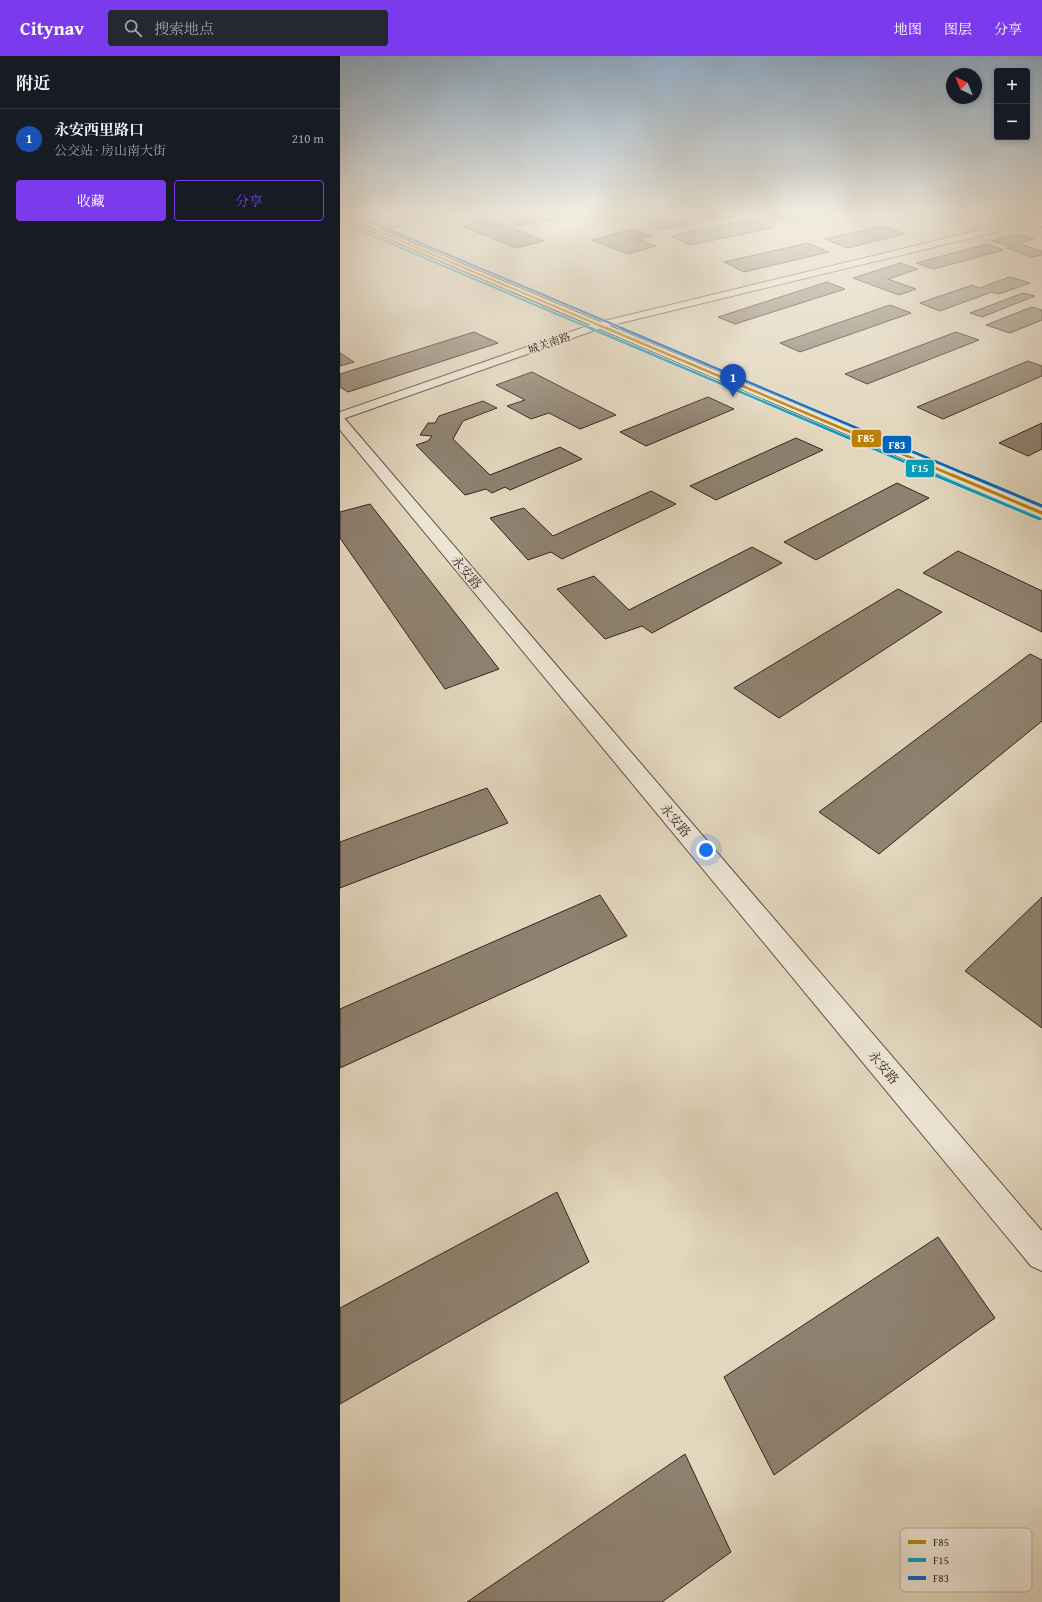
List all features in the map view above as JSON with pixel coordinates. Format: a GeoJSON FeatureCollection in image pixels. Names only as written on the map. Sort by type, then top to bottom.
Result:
{"type":"FeatureCollection","features":[{"type":"Feature","properties":{"kind":"street"},"geometry":{"type":"LineString","coordinates":[[508,286],[1042,513]]}},
{"type":"Feature","properties":{"kind":"street","name":"城关南路"},"geometry":{"type":"LineString","coordinates":[[340,416],[600,325],[760,286]]}},
{"type":"Feature","properties":{"kind":"street","name":"永安路"},"geometry":{"type":"LineString","coordinates":[[340,422],[1042,1255]]}},
{"type":"Feature","properties":{"kind":"building"},"geometry":{"type":"Polygon","coordinates":[[[814,286],[838,286],[845,289],[735,324],[718,317],[814,286]]]}},
{"type":"Feature","properties":{"kind":"building"},"geometry":{"type":"Polygon","coordinates":[[[875,286],[908,286],[916,289],[899,295],[875,286]]]}},
{"type":"Feature","properties":{"kind":"building"},"geometry":{"type":"Polygon","coordinates":[[[969,286],[979,288],[984,286],[1021,286],[999,294],[992,292],[940,311],[920,303],[969,286]]]}},
{"type":"Feature","properties":{"kind":"building"},"geometry":{"type":"Polygon","coordinates":[[[1023,293],[1035,296],[982,317],[970,313],[1023,293]]]}},
{"type":"Feature","properties":{"kind":"building"},"geometry":{"type":"Polygon","coordinates":[[[890,305],[911,313],[800,352],[780,343],[890,305]]]}},
{"type":"Feature","properties":{"kind":"building"},"geometry":{"type":"Polygon","coordinates":[[[1032,307],[1042,310],[1042,320],[1010,333],[986,325],[1032,307]]]}},
{"type":"Feature","properties":{"kind":"building"},"geometry":{"type":"Polygon","coordinates":[[[474,332],[498,343],[348,392],[340,387],[340,374],[474,332]]]}},
{"type":"Feature","properties":{"kind":"building"},"geometry":{"type":"Polygon","coordinates":[[[956,332],[979,340],[867,384],[845,374],[956,332]]]}},
{"type":"Feature","properties":{"kind":"building"},"geometry":{"type":"Polygon","coordinates":[[[340,353],[354,362],[340,366],[340,353]]]}},
{"type":"Feature","properties":{"kind":"building"},"geometry":{"type":"Polygon","coordinates":[[[1028,361],[1042,366],[1042,376],[943,419],[917,407],[1028,361]]]}},
{"type":"Feature","properties":{"kind":"building"},"geometry":{"type":"Polygon","coordinates":[[[532,372],[616,415],[580,429],[549,413],[531,419],[507,406],[525,400],[496,385],[532,372]]]}},
{"type":"Feature","properties":{"kind":"building"},"geometry":{"type":"Polygon","coordinates":[[[708,397],[734,409],[646,446],[620,432],[708,397]]]}},
{"type":"Feature","properties":{"kind":"building"},"geometry":{"type":"Polygon","coordinates":[[[483,401],[497,408],[463,421],[453,439],[490,475],[560,447],[582,459],[510,490],[505,487],[492,493],[486,489],[465,495],[416,445],[428,441],[432,436],[420,435],[428,423],[435,423],[439,416],[483,401]]]}},
{"type":"Feature","properties":{"kind":"building"},"geometry":{"type":"Polygon","coordinates":[[[1042,423],[1042,449],[1028,456],[999,443],[1042,423]]]}},
{"type":"Feature","properties":{"kind":"building"},"geometry":{"type":"Polygon","coordinates":[[[796,438],[823,450],[716,500],[690,486],[796,438]]]}},
{"type":"Feature","properties":{"kind":"building"},"geometry":{"type":"Polygon","coordinates":[[[897,483],[929,498],[816,560],[784,542],[897,483]]]}},
{"type":"Feature","properties":{"kind":"building"},"geometry":{"type":"Polygon","coordinates":[[[651,491],[676,504],[562,559],[551,552],[528,560],[490,518],[524,508],[553,536],[651,491]]]}},
{"type":"Feature","properties":{"kind":"building"},"geometry":{"type":"Polygon","coordinates":[[[370,504],[499,669],[445,689],[340,538],[340,512],[370,504]]]}},
{"type":"Feature","properties":{"kind":"building"},"geometry":{"type":"Polygon","coordinates":[[[752,547],[782,563],[652,633],[642,626],[605,639],[557,589],[594,576],[629,610],[752,547]]]}},
{"type":"Feature","properties":{"kind":"building"},"geometry":{"type":"Polygon","coordinates":[[[958,551],[1042,591],[1042,632],[923,573],[958,551]]]}},
{"type":"Feature","properties":{"kind":"building"},"geometry":{"type":"Polygon","coordinates":[[[898,589],[942,612],[779,718],[734,688],[898,589]]]}},
{"type":"Feature","properties":{"kind":"building"},"geometry":{"type":"Polygon","coordinates":[[[1030,654],[1042,660],[1042,721],[879,854],[819,812],[1030,654]]]}},
{"type":"Feature","properties":{"kind":"building"},"geometry":{"type":"Polygon","coordinates":[[[487,788],[508,823],[340,888],[340,842],[487,788]]]}},
{"type":"Feature","properties":{"kind":"building"},"geometry":{"type":"Polygon","coordinates":[[[600,895],[627,936],[340,1068],[340,1009],[600,895]]]}},
{"type":"Feature","properties":{"kind":"building"},"geometry":{"type":"Polygon","coordinates":[[[1042,897],[1042,1028],[965,971],[1042,897]]]}},
{"type":"Feature","properties":{"kind":"building"},"geometry":{"type":"Polygon","coordinates":[[[557,1192],[589,1262],[340,1404],[340,1308],[557,1192]]]}},
{"type":"Feature","properties":{"kind":"building"},"geometry":{"type":"Polygon","coordinates":[[[938,1237],[995,1318],[774,1475],[724,1377],[938,1237]]]}},
{"type":"Feature","properties":{"kind":"building"},"geometry":{"type":"Polygon","coordinates":[[[685,1454],[731,1552],[662,1602],[467,1602],[685,1454]]]}},
{"type":"Feature","properties":{"kind":"transit line","name":"F15"},"geometry":{"type":"LineString","coordinates":[[491,286],[1040,519]]}},
{"type":"Feature","properties":{"kind":"transit line","name":"F85"},"geometry":{"type":"LineString","coordinates":[[508,286],[1042,513]]}},
{"type":"Feature","properties":{"kind":"transit line","name":"F83"},"geometry":{"type":"LineString","coordinates":[[522,286],[1042,506]]}},
{"type":"Feature","properties":{"kind":"place","name":"永安西里路口"},"geometry":{"type":"Point","coordinates":[733,397]}}]}
